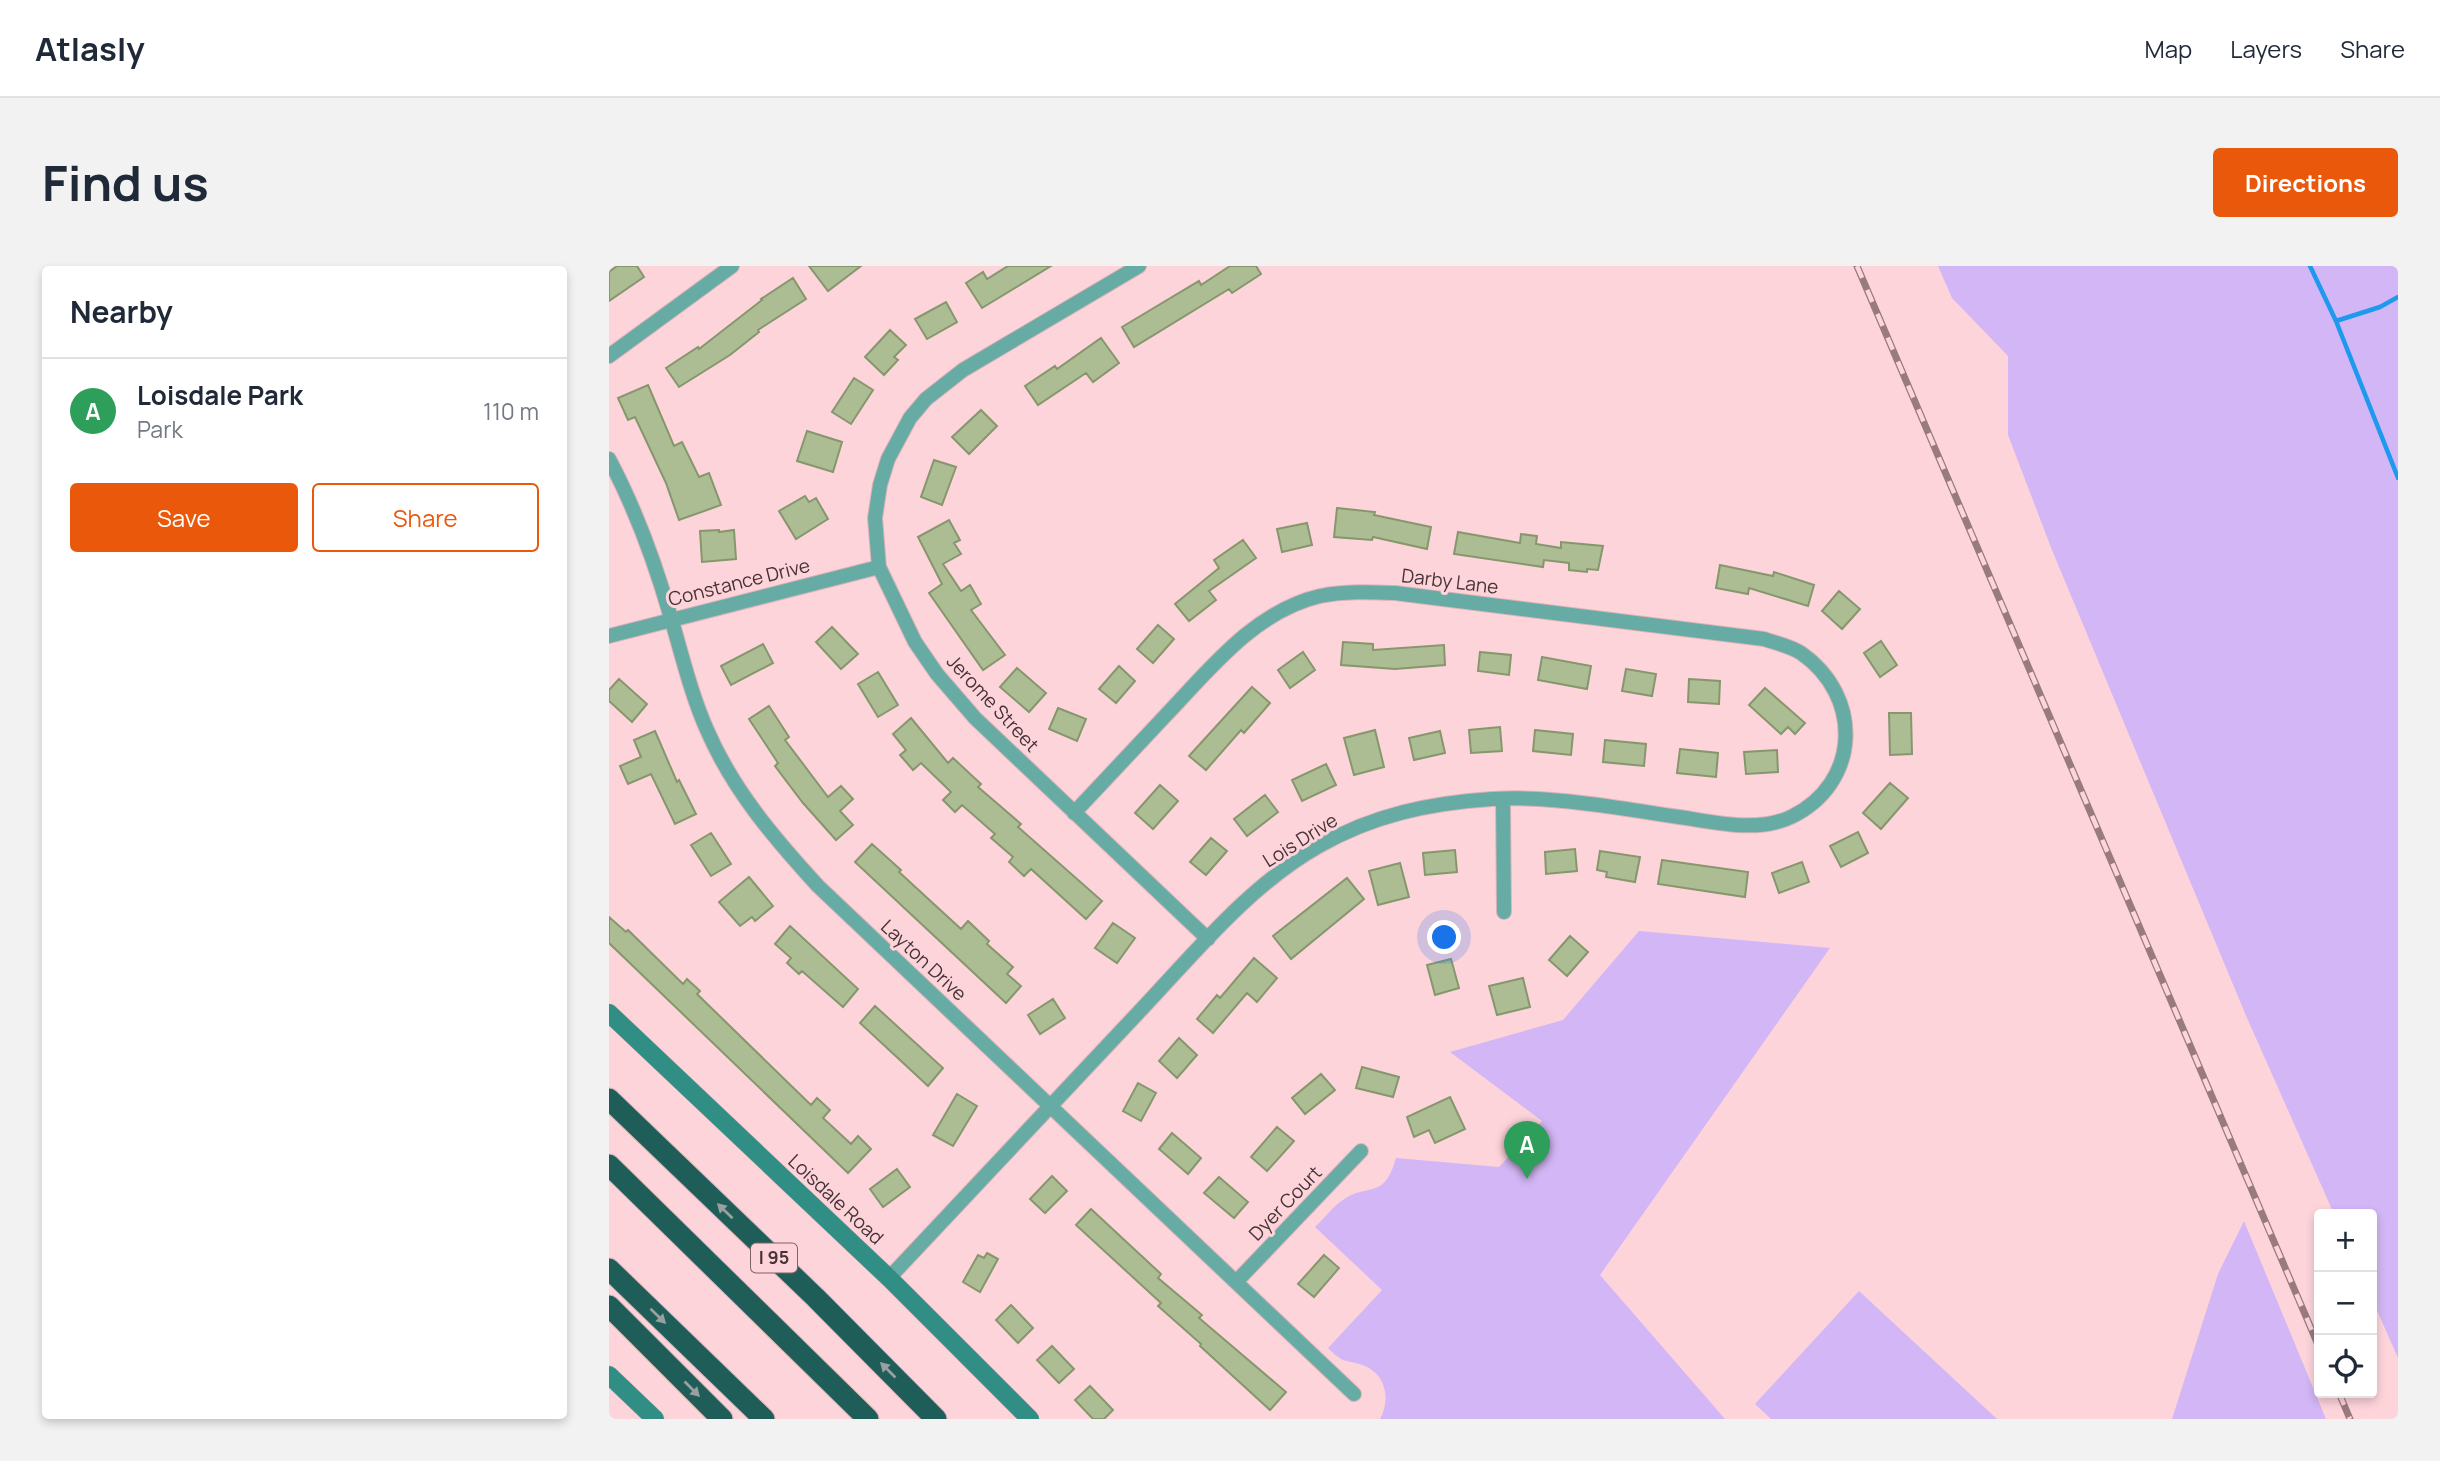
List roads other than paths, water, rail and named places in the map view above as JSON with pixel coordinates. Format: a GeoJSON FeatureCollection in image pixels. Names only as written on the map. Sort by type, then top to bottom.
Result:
{"type":"FeatureCollection","features":[{"type":"Feature","properties":{"kind":"highway","name":"I 95"},"geometry":{"type":"LineString","coordinates":[[609,1099],[816,1298],[936,1419]]}},
{"type":"Feature","properties":{"kind":"highway"},"geometry":{"type":"LineString","coordinates":[[609,1166],[868,1419]]}},
{"type":"Feature","properties":{"kind":"highway"},"geometry":{"type":"LineString","coordinates":[[609,1269],[756,1412],[770,1419]]}},
{"type":"Feature","properties":{"kind":"highway"},"geometry":{"type":"LineString","coordinates":[[609,1306],[722,1419]]}},
{"type":"Feature","properties":{"kind":"main road","name":"Loisdale Road"},"geometry":{"type":"LineString","coordinates":[[609,1013],[889,1278],[1030,1419]]}},
{"type":"Feature","properties":{"kind":"main road"},"geometry":{"type":"LineString","coordinates":[[609,1375],[655,1419]]}},
{"type":"Feature","properties":{"kind":"street"},"geometry":{"type":"LineString","coordinates":[[609,356],[732,266]]}},
{"type":"Feature","properties":{"kind":"street","name":"Jerome Street"},"geometry":{"type":"LineString","coordinates":[[1139,266],[963,370],[926,399],[896,439],[880,485],[876,518],[879,567],[915,642],[937,674],[975,718],[1208,939]]}},
{"type":"Feature","properties":{"kind":"street","name":"Layton Drive"},"geometry":{"type":"LineString","coordinates":[[609,459],[626,490],[652,553],[689,683],[707,730],[734,783],[766,829],[817,886],[1354,1394]]}},
{"type":"Feature","properties":{"kind":"street","name":"Constance Drive"},"geometry":{"type":"LineString","coordinates":[[609,636],[879,567]]}},
{"type":"Feature","properties":{"kind":"street","name":"Darby Lane"},"geometry":{"type":"LineString","coordinates":[[1074,813],[1221,656],[1258,625],[1298,603],[1319,596],[1355,591],[1408,595],[1764,639],[1799,652],[1827,677],[1843,712],[1846,738]]}},
{"type":"Feature","properties":{"kind":"street","name":"Lois Drive"},"geometry":{"type":"LineString","coordinates":[[889,1278],[1208,939],[1268,882],[1318,846],[1386,817],[1429,805],[1503,799],[1552,800],[1737,825],[1773,823],[1796,815],[1817,800],[1830,785],[1839,768],[1846,738]]}},
{"type":"Feature","properties":{"kind":"street"},"geometry":{"type":"LineString","coordinates":[[1503,799],[1504,912]]}},
{"type":"Feature","properties":{"kind":"street","name":"Dyer Court"},"geometry":{"type":"LineString","coordinates":[[1237,1281],[1361,1151]]}},
{"type":"Feature","properties":{"kind":"waterway"},"geometry":{"type":"LineString","coordinates":[[2310,266],[2336,321],[2398,478]]}},
{"type":"Feature","properties":{"kind":"waterway"},"geometry":{"type":"LineString","coordinates":[[2336,321],[2380,307],[2398,297]]}},
{"type":"Feature","properties":{"kind":"railway"},"geometry":{"type":"LineString","coordinates":[[1857,266],[2314,1335]]}},
{"type":"Feature","properties":{"kind":"railway"},"geometry":{"type":"LineString","coordinates":[[2341,1398],[2350,1419]]}},
{"type":"Feature","properties":{"kind":"place","name":"Loisdale Park"},"geometry":{"type":"Point","coordinates":[1527,1179]}}]}
